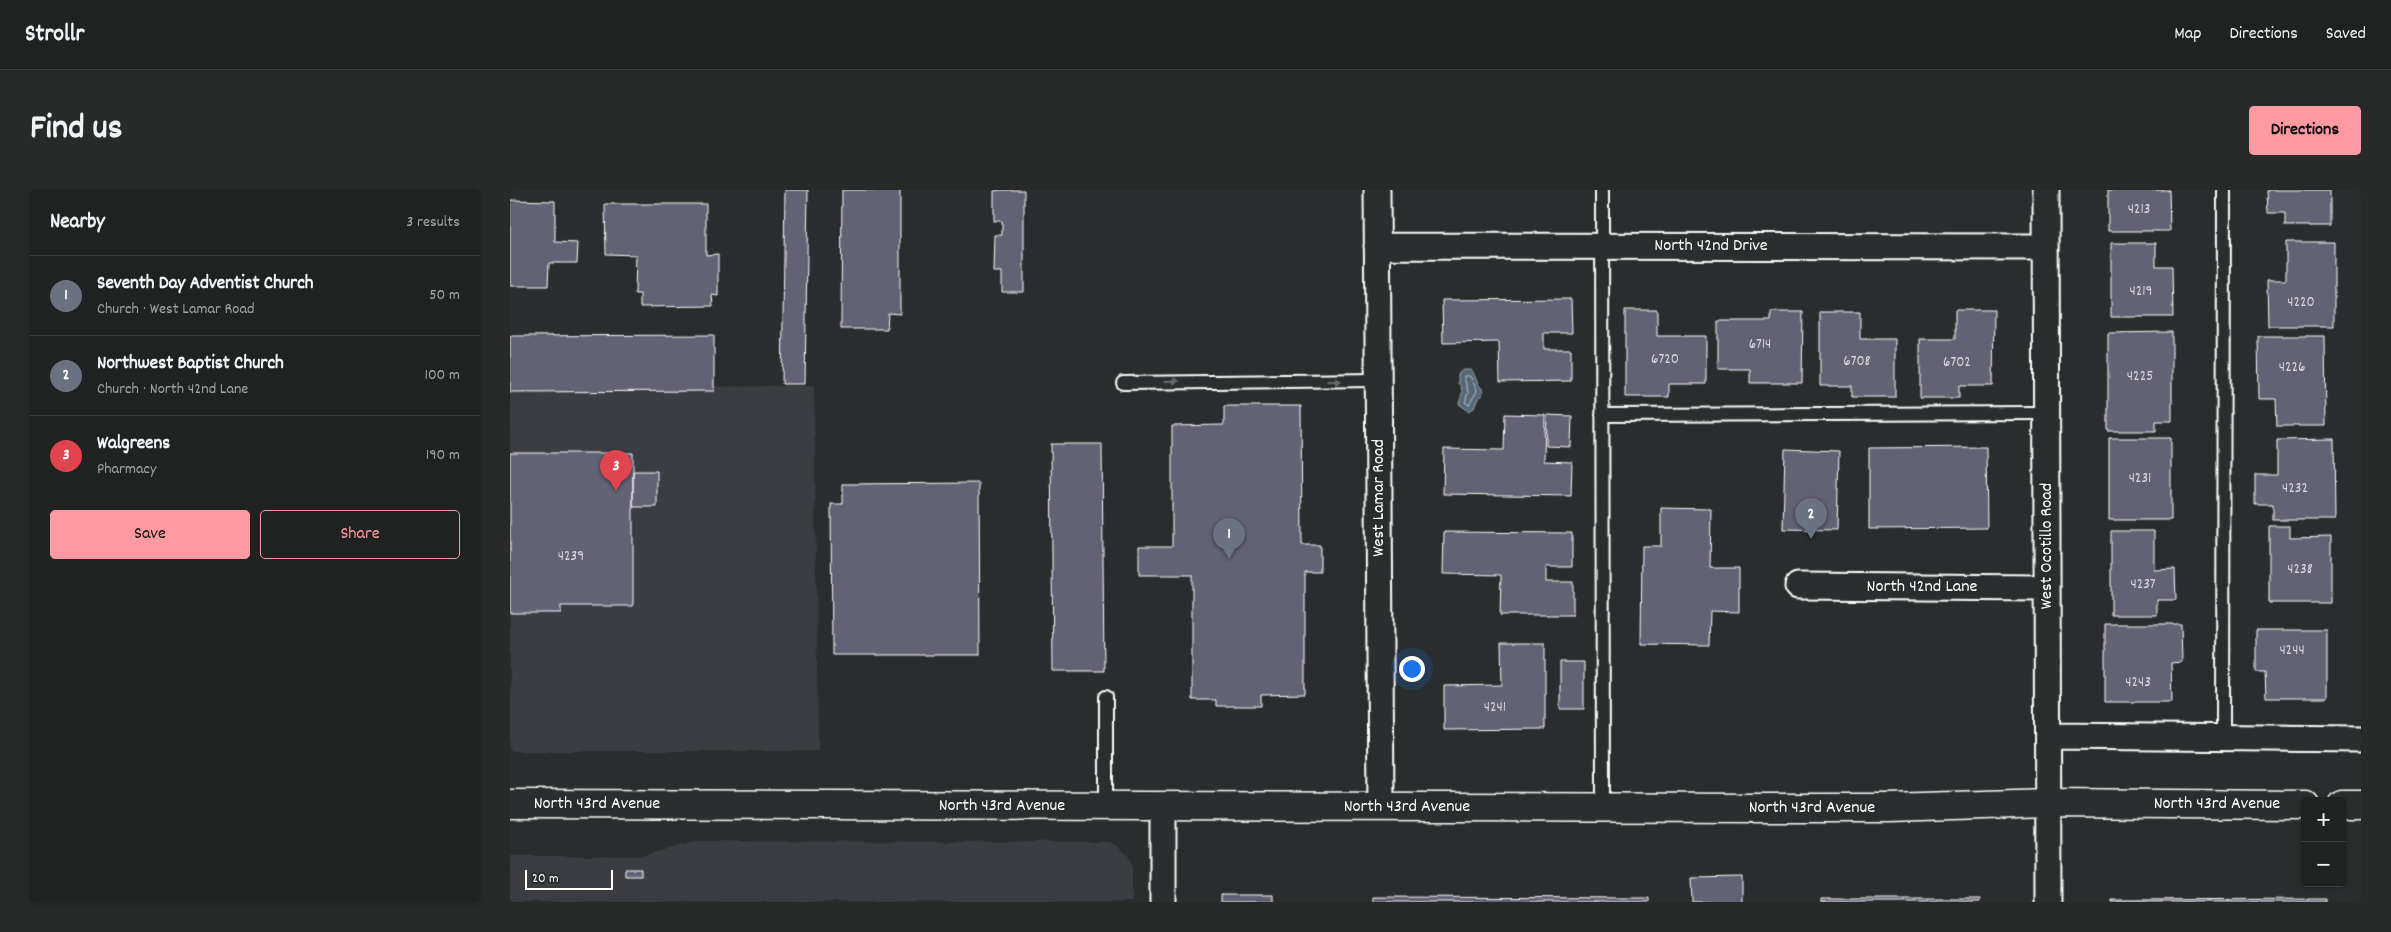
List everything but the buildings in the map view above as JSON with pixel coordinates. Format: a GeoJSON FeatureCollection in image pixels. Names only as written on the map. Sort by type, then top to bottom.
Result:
{"type":"FeatureCollection","features":[{"type":"Feature","properties":{"kind":"main road","name":"North 43rd Avenue"},"geometry":{"type":"LineString","coordinates":[[510,804],[1889,808],[2046,803],[2301,805]]}},
{"type":"Feature","properties":{"kind":"main road"},"geometry":{"type":"LineString","coordinates":[[2346,805],[2361,804]]}},
{"type":"Feature","properties":{"kind":"street","name":"West Lamar Road"},"geometry":{"type":"LineString","coordinates":[[1377,190],[1381,807]]}},
{"type":"Feature","properties":{"kind":"street","name":"West Ocotillo Road"},"geometry":{"type":"LineString","coordinates":[[2046,190],[2048,736],[2046,803],[2048,902]]}},
{"type":"Feature","properties":{"kind":"street","name":"North 42nd Drive"},"geometry":{"type":"LineString","coordinates":[[1377,246],[2046,247]]}},
{"type":"Feature","properties":{"kind":"street","name":"North 42nd Lane"},"geometry":{"type":"LineString","coordinates":[[1798,586],[2047,588]]}},
{"type":"Feature","properties":{"kind":"street"},"geometry":{"type":"LineString","coordinates":[[2048,736],[2223,739],[2361,738]]}},
{"type":"Feature","properties":{"kind":"street"},"geometry":{"type":"LineString","coordinates":[[1164,806],[1164,902]]}},
{"type":"Feature","properties":{"kind":"lane"},"geometry":{"type":"LineString","coordinates":[[1602,190],[1603,807]]}},
{"type":"Feature","properties":{"kind":"lane"},"geometry":{"type":"LineString","coordinates":[[2223,739],[2224,190]]}},
{"type":"Feature","properties":{"kind":"lane"},"geometry":{"type":"LineString","coordinates":[[1123,383],[1378,380]]}},
{"type":"Feature","properties":{"kind":"lane"},"geometry":{"type":"LineString","coordinates":[[1602,416],[2046,413]]}},
{"type":"Feature","properties":{"kind":"lane"},"geometry":{"type":"LineString","coordinates":[[1106,697],[1106,806]]}},
{"type":"Feature","properties":{"kind":"shaded area"},"geometry":{"type":"Polygon","coordinates":[[[814,386],[818,751],[510,751],[510,387],[814,386]]]}},
{"type":"Feature","properties":{"kind":"shaded area"},"geometry":{"type":"Polygon","coordinates":[[[698,841],[1108,842],[1117,845],[1128,855],[1132,865],[1132,902],[510,902],[510,856],[642,856],[698,841]]]}},
{"type":"Feature","properties":{"kind":"water"},"geometry":{"type":"Polygon","coordinates":[[[1463,370],[1472,370],[1483,390],[1482,396],[1478,398],[1474,408],[1469,411],[1459,404],[1462,391],[1458,383],[1458,374],[1463,370]]]}},
{"type":"Feature","properties":{"kind":"place","name":"Walgreens"},"geometry":{"type":"Point","coordinates":[616,491]}},
{"type":"Feature","properties":{"kind":"place","name":"Northwest Baptist Church"},"geometry":{"type":"Point","coordinates":[1811,539]}},
{"type":"Feature","properties":{"kind":"place","name":"Seventh Day Adventist Church"},"geometry":{"type":"Point","coordinates":[1229,559]}}]}
